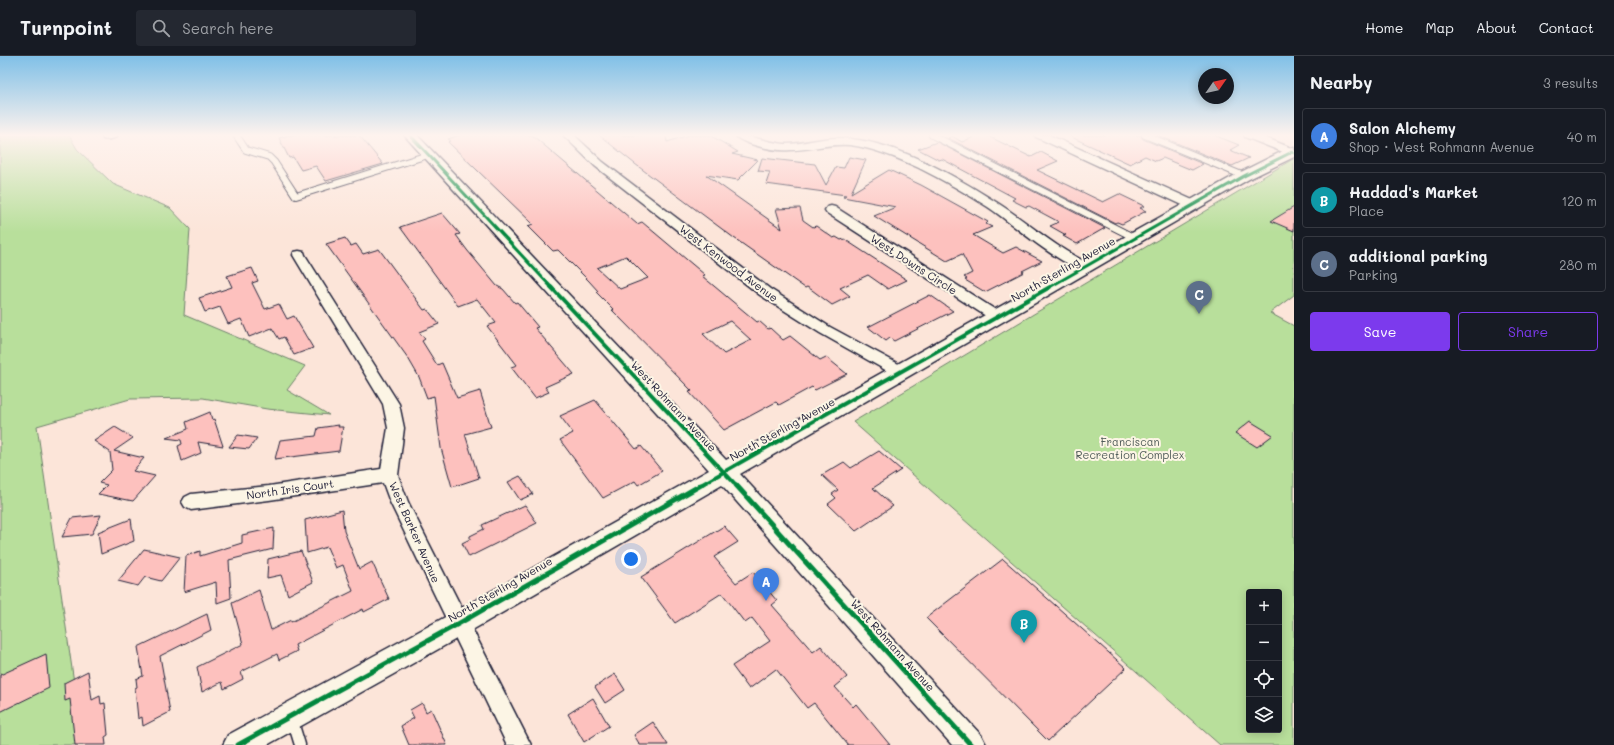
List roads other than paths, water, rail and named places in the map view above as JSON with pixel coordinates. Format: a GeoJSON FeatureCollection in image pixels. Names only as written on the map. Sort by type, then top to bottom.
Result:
{"type":"FeatureCollection","features":[{"type":"Feature","properties":{"kind":"street","name":"West Rohmann Avenue"},"geometry":{"type":"LineString","coordinates":[[439,167],[724,472],[971,745]]}},
{"type":"Feature","properties":{"kind":"street","name":"West Kenwood Avenue"},"geometry":{"type":"LineString","coordinates":[[603,167],[765,292],[825,330],[902,372]]}},
{"type":"Feature","properties":{"kind":"street"},"geometry":{"type":"LineString","coordinates":[[923,167],[950,180],[1005,213],[1068,259],[1085,267]]}},
{"type":"Feature","properties":{"kind":"street"},"geometry":{"type":"LineString","coordinates":[[1110,167],[1193,205]]}},
{"type":"Feature","properties":{"kind":"street","name":"North Sterling Avenue"},"geometry":{"type":"LineString","coordinates":[[238,745],[458,624],[1244,176],[1262,167]]}},
{"type":"Feature","properties":{"kind":"street","name":"West Downs Circle"},"geometry":{"type":"LineString","coordinates":[[830,210],[998,317]]}},
{"type":"Feature","properties":{"kind":"street","name":"West Barker Avenue"},"geometry":{"type":"LineString","coordinates":[[299,255],[391,404],[396,428],[389,475],[399,502],[519,745]]}},
{"type":"Feature","properties":{"kind":"street","name":"North Iris Court"},"geometry":{"type":"LineString","coordinates":[[191,502],[269,493],[389,475]]}},
{"type":"Feature","properties":{"kind":"lane"},"geometry":{"type":"LineString","coordinates":[[277,167],[296,196],[389,167]]}},
{"type":"Feature","properties":{"kind":"lane"},"geometry":{"type":"LineString","coordinates":[[995,167],[1135,238]]}},
{"type":"Feature","properties":{"kind":"lane"},"geometry":{"type":"LineString","coordinates":[[1223,167],[1244,176]]}},
{"type":"Feature","properties":{"kind":"lane"},"geometry":{"type":"LineString","coordinates":[[291,716],[300,745]]}},
{"type":"Feature","properties":{"kind":"place","name":"additional parking"},"geometry":{"type":"Point","coordinates":[1199,314]}},
{"type":"Feature","properties":{"kind":"place","name":"Salon Alchemy"},"geometry":{"type":"Point","coordinates":[766,601]}},
{"type":"Feature","properties":{"kind":"place","name":"Haddad's Market"},"geometry":{"type":"Point","coordinates":[1024,643]}},
{"type":"Feature","properties":{"kind":"park label","name":"Franciscan Recreation Complex"},"geometry":{"type":"Point","coordinates":[1130,447]}}]}
